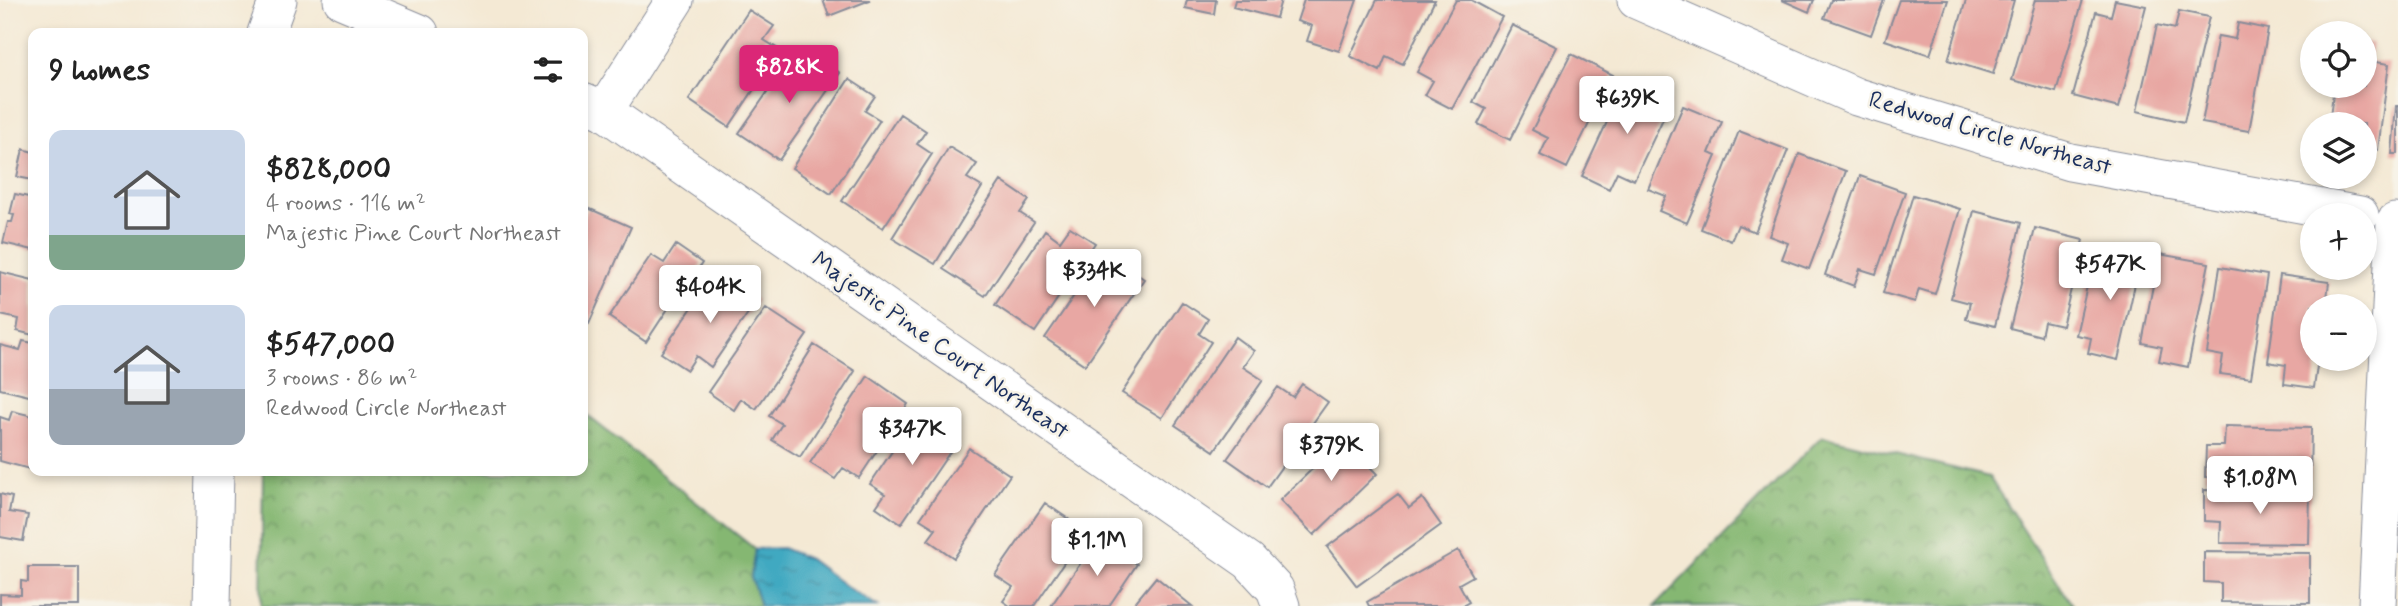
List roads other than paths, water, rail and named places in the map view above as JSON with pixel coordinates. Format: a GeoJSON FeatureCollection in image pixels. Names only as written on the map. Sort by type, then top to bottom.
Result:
{"type":"FeatureCollection","features":[{"type":"Feature","properties":{"kind":"street"},"geometry":{"type":"LineString","coordinates":[[269,28],[278,0]]}},
{"type":"Feature","properties":{"kind":"street"},"geometry":{"type":"LineString","coordinates":[[342,0],[408,28]]}},
{"type":"Feature","properties":{"kind":"street"},"geometry":{"type":"LineString","coordinates":[[593,107],[675,0]]}},
{"type":"Feature","properties":{"kind":"street","name":"Redwood Circle Northeast"},"geometry":{"type":"LineString","coordinates":[[1636,0],[1857,97],[2070,162],[2379,219],[2377,606]]}},
{"type":"Feature","properties":{"kind":"street","name":"Majestic Pine Court Northeast"},"geometry":{"type":"LineString","coordinates":[[593,107],[1250,561],[1275,589],[1281,606]]}},
{"type":"Feature","properties":{"kind":"street"},"geometry":{"type":"LineString","coordinates":[[212,606],[215,476]]}},
{"type":"Feature","properties":{"kind":"water"},"geometry":{"type":"Polygon","coordinates":[[[782,548],[809,559],[878,606],[760,606],[751,577],[755,549],[782,548]]]}}]}
